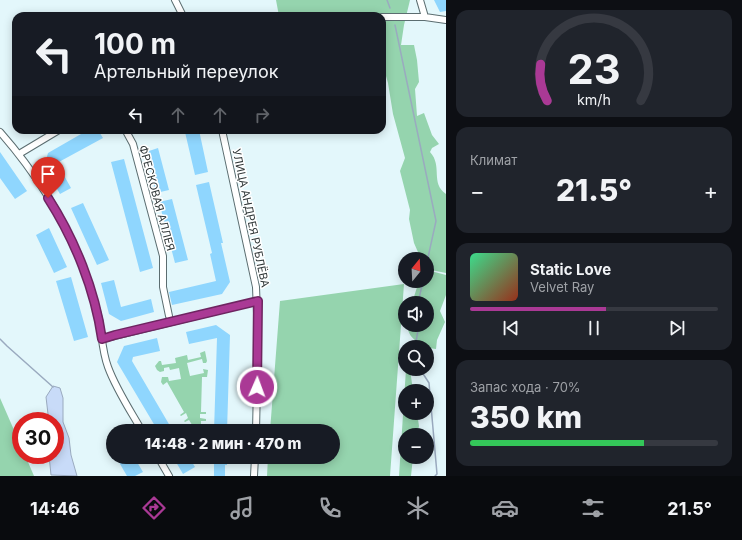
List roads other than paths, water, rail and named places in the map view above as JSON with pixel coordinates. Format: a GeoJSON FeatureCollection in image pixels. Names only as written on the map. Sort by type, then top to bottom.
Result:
{"type":"FeatureCollection","features":[{"type":"Feature","properties":{"kind":"street"},"geometry":{"type":"LineString","coordinates":[[175,0],[181,12]]}},
{"type":"Feature","properties":{"kind":"street"},"geometry":{"type":"LineString","coordinates":[[420,0],[425,17]]}},
{"type":"Feature","properties":{"kind":"street"},"geometry":{"type":"LineString","coordinates":[[386,17],[425,17],[446,20]]}},
{"type":"Feature","properties":{"kind":"street"},"geometry":{"type":"LineString","coordinates":[[0,132],[20,154],[54,207],[78,255],[99,317],[108,366],[138,424]]}},
{"type":"Feature","properties":{"kind":"street"},"geometry":{"type":"LineString","coordinates":[[20,154],[52,134]]}},
{"type":"Feature","properties":{"kind":"street","name":"ФРЕСКОВАЯ АЛЛЕЯ"},"geometry":{"type":"LineString","coordinates":[[128,134],[133,144],[163,256],[163,287],[169,316]]}},
{"type":"Feature","properties":{"kind":"street","name":"УЛИЦА АНДРЕЯ РУБЛЁВА"},"geometry":{"type":"LineString","coordinates":[[223,134],[253,270],[258,301],[256,424]]}},
{"type":"Feature","properties":{"kind":"street"},"geometry":{"type":"LineString","coordinates":[[102,339],[258,301]]}},
{"type":"Feature","properties":{"kind":"street"},"geometry":{"type":"LineString","coordinates":[[162,464],[169,476]]}},
{"type":"Feature","properties":{"kind":"street"},"geometry":{"type":"LineString","coordinates":[[254,476],[255,464]]}},
{"type":"Feature","properties":{"kind":"water"},"geometry":{"type":"Polygon","coordinates":[[[53,386],[60,388],[63,398],[63,412],[48,412],[46,397],[53,386]]]}},
{"type":"Feature","properties":{"kind":"water"},"geometry":{"type":"Polygon","coordinates":[[[64,425],[69,438],[71,455],[77,476],[51,475],[50,464],[64,464],[64,425]]]}},
{"type":"Feature","properties":{"kind":"waterway"},"geometry":{"type":"LineString","coordinates":[[387,0],[390,8]]}},
{"type":"Feature","properties":{"kind":"waterway"},"geometry":{"type":"LineString","coordinates":[[395,25],[436,221],[429,252]]}},
{"type":"Feature","properties":{"kind":"waterway"},"geometry":{"type":"LineString","coordinates":[[420,296],[421,288]]}},
{"type":"Feature","properties":{"kind":"waterway"},"geometry":{"type":"LineString","coordinates":[[416,340],[418,332]]}},
{"type":"Feature","properties":{"kind":"waterway"},"geometry":{"type":"LineString","coordinates":[[0,339],[53,387]]}},
{"type":"Feature","properties":{"kind":"waterway"},"geometry":{"type":"LineString","coordinates":[[424,376],[429,383],[437,474],[435,476]]}}]}
